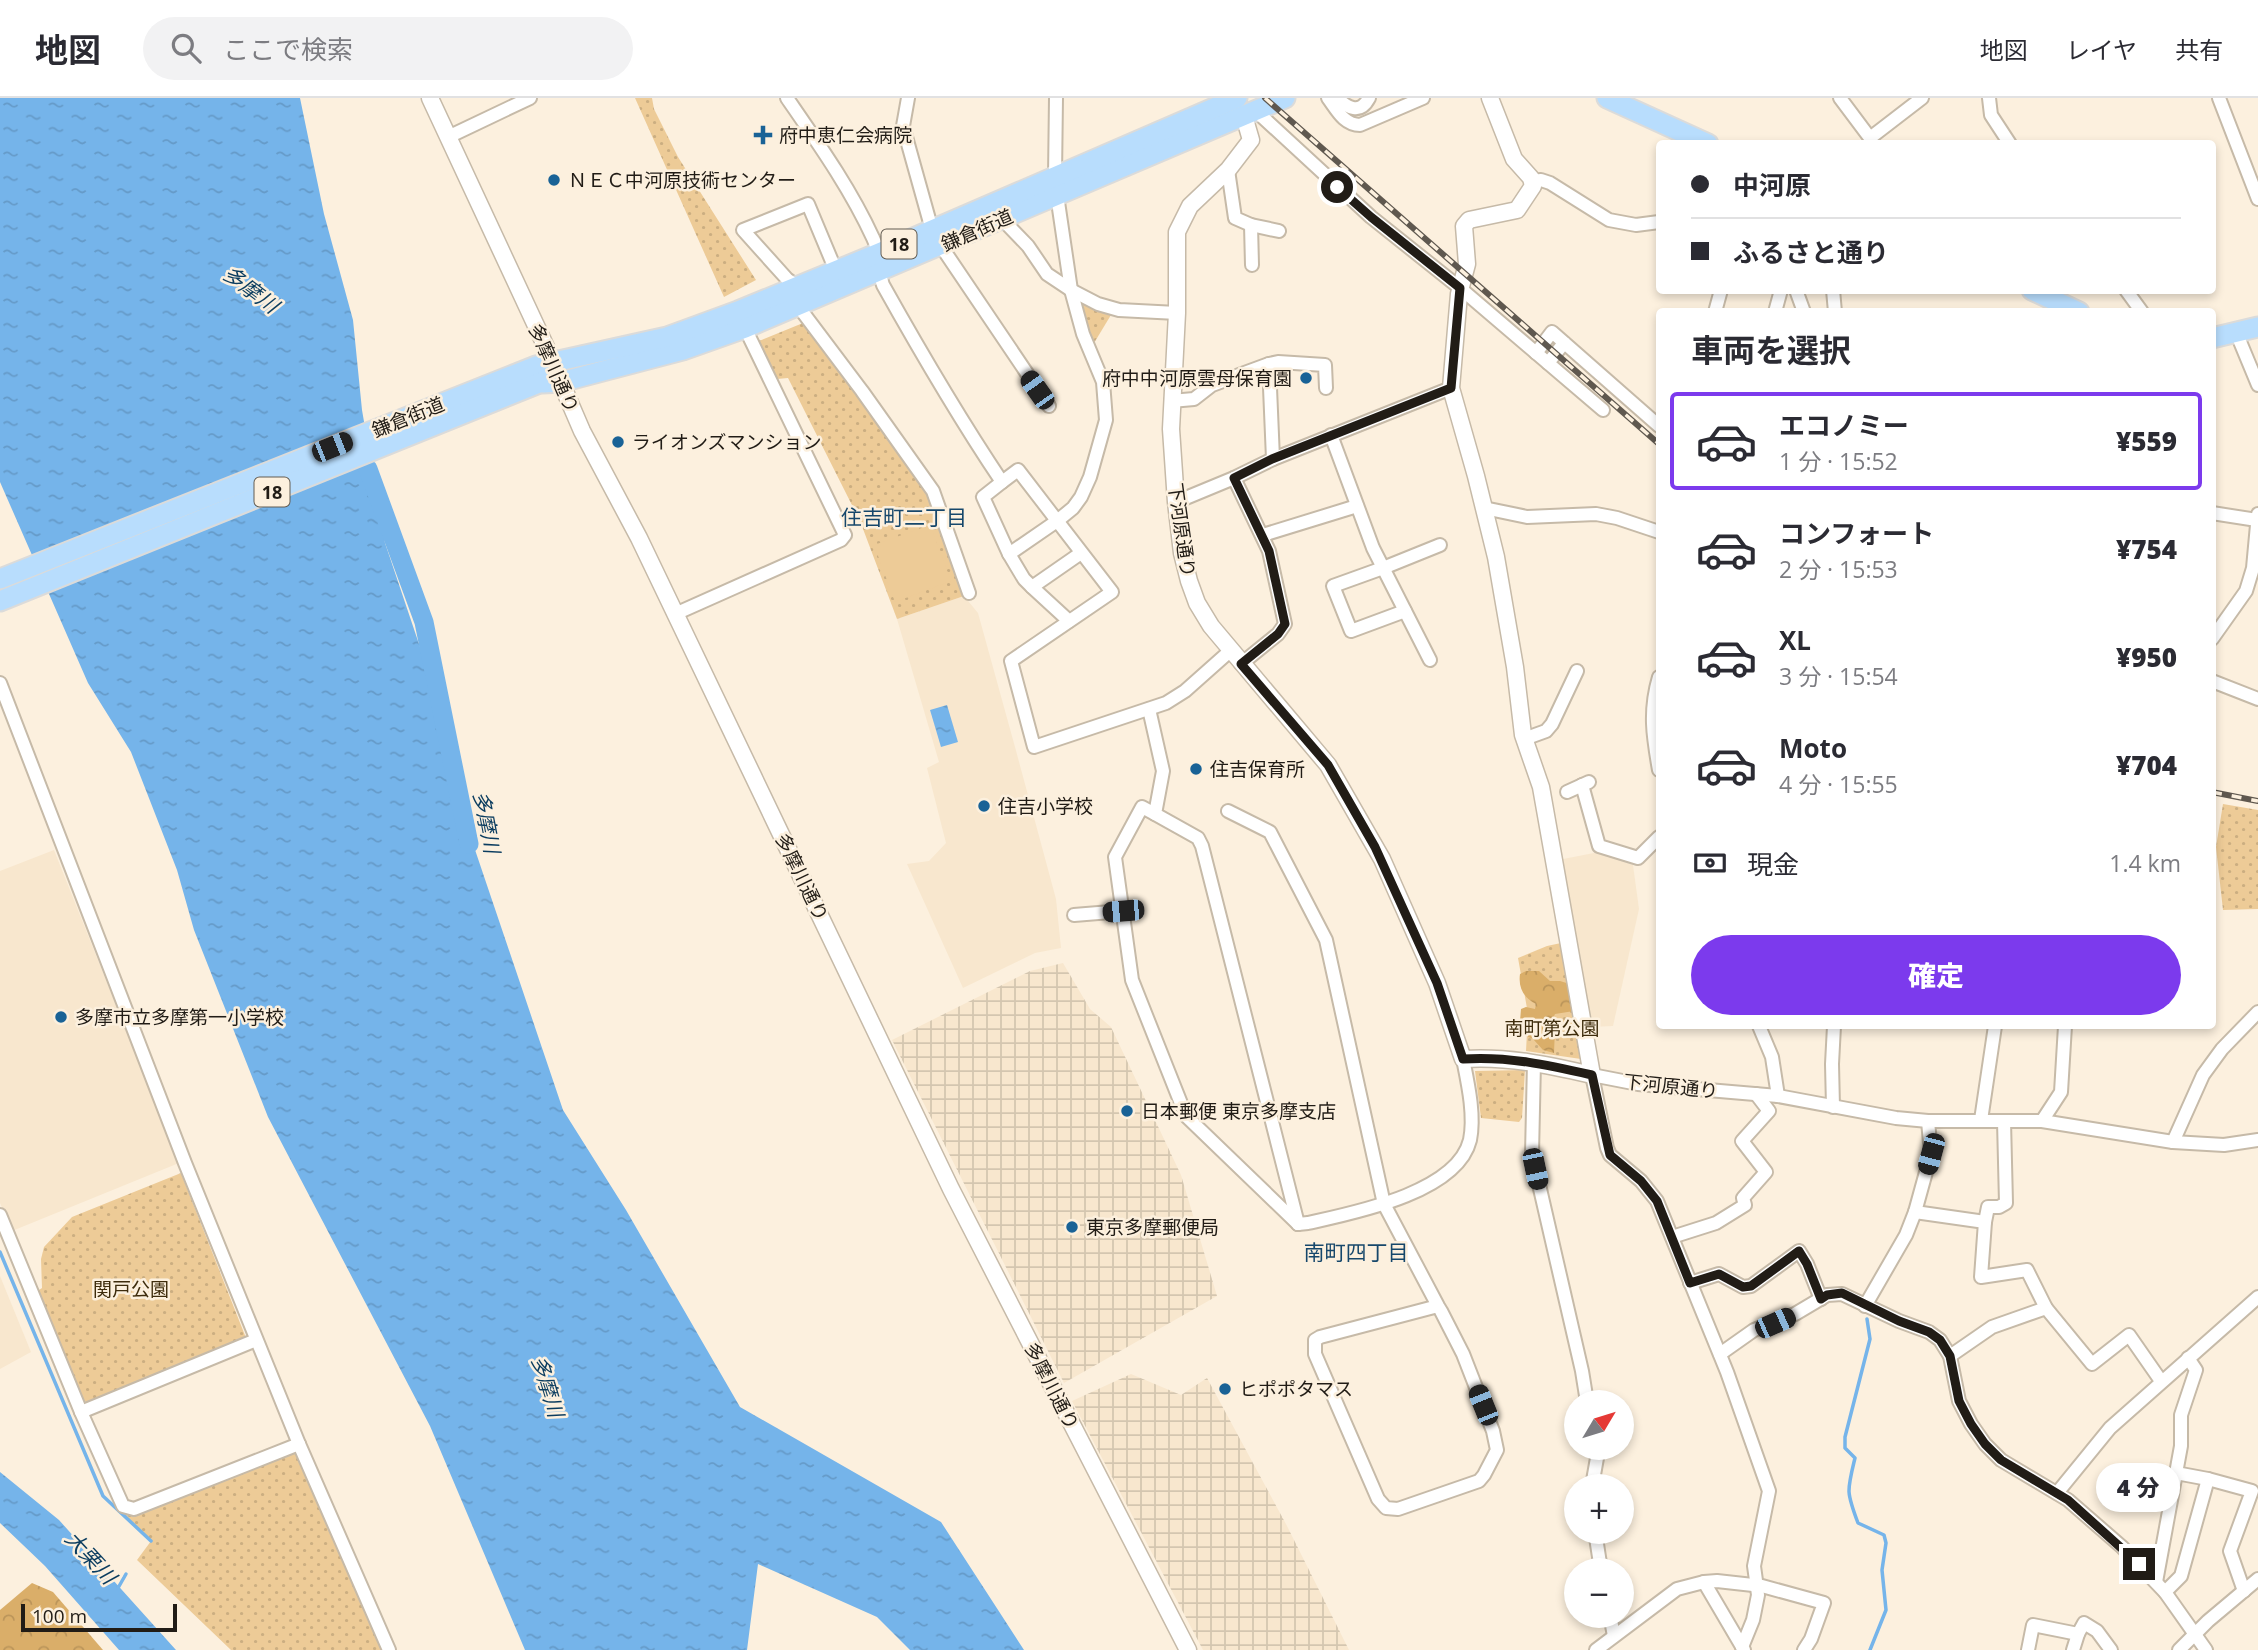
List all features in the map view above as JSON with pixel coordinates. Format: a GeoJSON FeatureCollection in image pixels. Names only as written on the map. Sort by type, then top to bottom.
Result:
{"type":"FeatureCollection","features":[{"type":"Feature","properties":{"kind":"main road","name":"鎌倉街道"},"geometry":{"type":"LineString","coordinates":[[0,579],[550,373],[798,296],[1246,108],[1285,98]]}},
{"type":"Feature","properties":{"kind":"main road"},"geometry":{"type":"LineString","coordinates":[[1608,98],[1699,140]]}},
{"type":"Feature","properties":{"kind":"main road","name":"鎌倉街道"},"geometry":{"type":"LineString","coordinates":[[937,238],[1002,219],[1056,186]]}},
{"type":"Feature","properties":{"kind":"main road"},"geometry":{"type":"LineString","coordinates":[[2038,294],[2054,306]]}},
{"type":"Feature","properties":{"kind":"main road","name":"鎌倉街道"},"geometry":{"type":"LineString","coordinates":[[0,601],[550,373],[683,350],[745,328],[798,296]]}},
{"type":"Feature","properties":{"kind":"main road"},"geometry":{"type":"LineString","coordinates":[[2216,337],[2258,327]]}},
{"type":"Feature","properties":{"kind":"street","name":"多摩川通り"},"geometry":{"type":"LineString","coordinates":[[430,98],[550,373],[622,506],[951,1189],[1188,1650]]}},
{"type":"Feature","properties":{"kind":"street"},"geometry":{"type":"LineString","coordinates":[[448,137],[530,98]]}},
{"type":"Feature","properties":{"kind":"street"},"geometry":{"type":"LineString","coordinates":[[787,98],[830,160],[874,238],[883,285],[934,376],[1002,482]]}},
{"type":"Feature","properties":{"kind":"street"},"geometry":{"type":"LineString","coordinates":[[908,98],[903,126],[937,238],[1049,406]]}},
{"type":"Feature","properties":{"kind":"street"},"geometry":{"type":"LineString","coordinates":[[1009,554],[1073,508],[1081,497],[1090,477],[1106,420],[1102,382],[1083,334],[1072,290],[1056,186],[1056,98]]}},
{"type":"Feature","properties":{"kind":"street"},"geometry":{"type":"LineString","coordinates":[[1328,98],[1342,117],[1353,125],[1360,125],[1423,98]]}},
{"type":"Feature","properties":{"kind":"street"},"geometry":{"type":"LineString","coordinates":[[1336,98],[1350,109],[1356,109],[1365,105],[1369,98]]}},
{"type":"Feature","properties":{"kind":"street"},"geometry":{"type":"LineString","coordinates":[[1369,98],[1373,111],[1383,116]]}},
{"type":"Feature","properties":{"kind":"street"},"geometry":{"type":"LineString","coordinates":[[1490,98],[1514,159],[1533,181]]}},
{"type":"Feature","properties":{"kind":"street"},"geometry":{"type":"LineString","coordinates":[[1840,98],[1870,140]]}},
{"type":"Feature","properties":{"kind":"street"},"geometry":{"type":"LineString","coordinates":[[1872,140],[1922,98]]}},
{"type":"Feature","properties":{"kind":"street"},"geometry":{"type":"LineString","coordinates":[[1989,98],[1992,115],[2008,140]]}},
{"type":"Feature","properties":{"kind":"street"},"geometry":{"type":"LineString","coordinates":[[2218,98],[2258,199]]}},
{"type":"Feature","properties":{"kind":"street"},"geometry":{"type":"LineString","coordinates":[[1246,108],[1371,217],[1460,288],[1603,410]]}},
{"type":"Feature","properties":{"kind":"street","name":"下河原通り"},"geometry":{"type":"LineString","coordinates":[[1246,108],[1251,140],[1228,170],[1197,197],[1178,232],[1171,429],[1182,553],[1197,603],[1230,651],[1328,765],[1375,847],[1437,983],[1463,1059],[1534,1062],[1638,1084],[1778,1096],[1928,1121],[2042,1121],[2174,1142],[2224,1145],[2258,1140]]}},
{"type":"Feature","properties":{"kind":"street"},"geometry":{"type":"LineString","coordinates":[[1228,170],[1235,218],[1251,225],[1279,231]]}},
{"type":"Feature","properties":{"kind":"street"},"geometry":{"type":"LineString","coordinates":[[1533,181],[1550,183],[1609,220],[1636,225],[1656,222]]}},
{"type":"Feature","properties":{"kind":"street"},"geometry":{"type":"LineString","coordinates":[[1533,181],[1517,210],[1469,220],[1464,226],[1467,264],[1460,288],[1451,388],[1496,557],[1524,739],[1541,787],[1592,1075],[1610,1155],[1652,1193],[1720,1354],[1769,1491],[1754,1566],[1758,1595],[1743,1648]]}},
{"type":"Feature","properties":{"kind":"street"},"geometry":{"type":"LineString","coordinates":[[843,277],[808,204],[743,230],[787,279],[933,491],[969,593]]}},
{"type":"Feature","properties":{"kind":"street"},"geometry":{"type":"LineString","coordinates":[[1002,219],[1028,246],[1047,274],[1098,304],[1119,310],[1177,313]]}},
{"type":"Feature","properties":{"kind":"street"},"geometry":{"type":"LineString","coordinates":[[1251,225],[1252,265]]}},
{"type":"Feature","properties":{"kind":"street"},"geometry":{"type":"LineString","coordinates":[[675,614],[841,540],[845,535],[745,328]]}},
{"type":"Feature","properties":{"kind":"street"},"geometry":{"type":"LineString","coordinates":[[1536,353],[1552,332],[1656,422]]}},
{"type":"Feature","properties":{"kind":"street"},"geometry":{"type":"LineString","coordinates":[[2236,332],[2258,385]]}},
{"type":"Feature","properties":{"kind":"street"},"geometry":{"type":"LineString","coordinates":[[1548,363],[1564,343]]}},
{"type":"Feature","properties":{"kind":"street"},"geometry":{"type":"LineString","coordinates":[[1171,401],[1194,399],[1212,385],[1278,362],[1325,365],[1326,387]]}},
{"type":"Feature","properties":{"kind":"street"},"geometry":{"type":"LineString","coordinates":[[1269,364],[1272,459]]}},
{"type":"Feature","properties":{"kind":"street"},"geometry":{"type":"LineString","coordinates":[[1176,502],[1272,459],[1451,388]]}},
{"type":"Feature","properties":{"kind":"street"},"geometry":{"type":"LineString","coordinates":[[1331,435],[1373,548],[1430,660]]}},
{"type":"Feature","properties":{"kind":"street"},"geometry":{"type":"LineString","coordinates":[[1069,621],[1024,579],[982,497],[1018,470],[1112,592],[1012,661],[1034,747],[1166,703],[1185,691],[1230,651]]}},
{"type":"Feature","properties":{"kind":"street"},"geometry":{"type":"LineString","coordinates":[[1234,478],[1263,536],[1273,563],[1285,624],[1278,634],[1241,664]]}},
{"type":"Feature","properties":{"kind":"street"},"geometry":{"type":"LineString","coordinates":[[1263,536],[1357,506]]}},
{"type":"Feature","properties":{"kind":"street"},"geometry":{"type":"LineString","coordinates":[[1484,508],[1528,517],[1597,514],[1656,531]]}},
{"type":"Feature","properties":{"kind":"street"},"geometry":{"type":"LineString","coordinates":[[2216,514],[2258,520]]}},
{"type":"Feature","properties":{"kind":"street"},"geometry":{"type":"LineString","coordinates":[[2216,633],[2246,591],[2253,568],[2258,514]]}},
{"type":"Feature","properties":{"kind":"street"},"geometry":{"type":"LineString","coordinates":[[1405,611],[1351,631],[1333,586],[1440,545]]}},
{"type":"Feature","properties":{"kind":"street"},"geometry":{"type":"LineString","coordinates":[[1032,587],[1082,553]]}},
{"type":"Feature","properties":{"kind":"street"},"geometry":{"type":"LineString","coordinates":[[1524,739],[1546,731],[1552,724],[1571,675]]}},
{"type":"Feature","properties":{"kind":"street"},"geometry":{"type":"LineString","coordinates":[[0,683],[184,1163],[299,1444],[389,1650]]}},
{"type":"Feature","properties":{"kind":"street"},"geometry":{"type":"LineString","coordinates":[[2216,683],[2258,699]]}},
{"type":"Feature","properties":{"kind":"street"},"geometry":{"type":"LineString","coordinates":[[1656,688],[1651,729],[1656,755]]}},
{"type":"Feature","properties":{"kind":"street"},"geometry":{"type":"LineString","coordinates":[[1149,709],[1163,771],[1156,814]]}},
{"type":"Feature","properties":{"kind":"street"},"geometry":{"type":"LineString","coordinates":[[1567,792],[1586,784],[1599,846],[1638,858],[1656,840]]}},
{"type":"Feature","properties":{"kind":"street"},"geometry":{"type":"LineString","coordinates":[[1142,807],[1198,838],[1202,846],[1298,1224],[1186,1116],[1132,980],[1115,857],[1142,807]]}},
{"type":"Feature","properties":{"kind":"street"},"geometry":{"type":"LineString","coordinates":[[1228,811],[1270,832],[1325,940],[1384,1204],[1438,1306],[1463,1354],[1493,1431],[1497,1450],[1479,1481],[1398,1509],[1386,1508],[1378,1499],[1315,1354],[1315,1340],[1438,1306]]}},
{"type":"Feature","properties":{"kind":"street"},"geometry":{"type":"LineString","coordinates":[[1074,915],[1123,911]]}},
{"type":"Feature","properties":{"kind":"street"},"geometry":{"type":"LineString","coordinates":[[2174,1142],[2203,1075],[2222,1049],[2258,1012]]}},
{"type":"Feature","properties":{"kind":"street"},"geometry":{"type":"LineString","coordinates":[[1760,1029],[1772,1058],[1778,1096]]}},
{"type":"Feature","properties":{"kind":"street"},"geometry":{"type":"LineString","coordinates":[[1833,1107],[1835,1029]]}},
{"type":"Feature","properties":{"kind":"street"},"geometry":{"type":"LineString","coordinates":[[1980,1120],[1995,1029]]}},
{"type":"Feature","properties":{"kind":"street"},"geometry":{"type":"LineString","coordinates":[[2042,1121],[2061,1093],[2065,1029]]}},
{"type":"Feature","properties":{"kind":"street"},"geometry":{"type":"LineString","coordinates":[[1298,1224],[1397,1200],[1448,1171],[1464,1153],[1470,1138],[1471,1116],[1463,1059]]}},
{"type":"Feature","properties":{"kind":"street"},"geometry":{"type":"LineString","coordinates":[[1534,1062],[1531,1154],[1585,1390]]}},
{"type":"Feature","properties":{"kind":"street"},"geometry":{"type":"LineString","coordinates":[[1672,1237],[1716,1223],[1745,1205],[1743,1198],[1766,1172],[1742,1141],[1769,1111],[1756,1094]]}},
{"type":"Feature","properties":{"kind":"street"},"geometry":{"type":"LineString","coordinates":[[1865,1306],[1906,1235],[1915,1212],[1931,1154],[1928,1121]]}},
{"type":"Feature","properties":{"kind":"street"},"geometry":{"type":"LineString","coordinates":[[2004,1121],[2006,1203],[1999,1207],[1988,1207],[1981,1278],[2027,1270],[2046,1308],[2092,1364],[2129,1335],[2161,1381]]}},
{"type":"Feature","properties":{"kind":"street"},"geometry":{"type":"LineString","coordinates":[[1915,1212],[1985,1222]]}},
{"type":"Feature","properties":{"kind":"street"},"geometry":{"type":"LineString","coordinates":[[0,1215],[122,1506],[134,1509],[299,1444]]}},
{"type":"Feature","properties":{"kind":"street"},"geometry":{"type":"LineString","coordinates":[[1690,1283],[1719,1274],[1743,1287],[1751,1286],[1799,1251],[1821,1299]]}},
{"type":"Feature","properties":{"kind":"street"},"geometry":{"type":"LineString","coordinates":[[1720,1354],[1754,1330],[1795,1314],[1827,1295],[1842,1293],[1865,1306],[1929,1332],[1940,1340],[1950,1356],[1959,1401],[1985,1444],[2001,1460],[2068,1500],[2122,1547],[2160,1587],[2206,1650]]}},
{"type":"Feature","properties":{"kind":"street"},"geometry":{"type":"LineString","coordinates":[[2057,1493],[2110,1428],[2258,1297]]}},
{"type":"Feature","properties":{"kind":"street"},"geometry":{"type":"LineString","coordinates":[[1950,1356],[1992,1327],[2046,1308]]}},
{"type":"Feature","properties":{"kind":"street"},"geometry":{"type":"LineString","coordinates":[[81,1412],[256,1340]]}},
{"type":"Feature","properties":{"kind":"street"},"geometry":{"type":"LineString","coordinates":[[2160,1587],[2181,1446],[2181,1415],[2196,1370],[2188,1359]]}},
{"type":"Feature","properties":{"kind":"street"},"geometry":{"type":"LineString","coordinates":[[2176,1473],[2252,1491],[2230,1551],[2244,1591]]}},
{"type":"Feature","properties":{"kind":"street"},"geometry":{"type":"LineString","coordinates":[[2160,1587],[2180,1576],[2208,1479]]}},
{"type":"Feature","properties":{"kind":"street"},"geometry":{"type":"LineString","coordinates":[[2179,1650],[2258,1579]]}},
{"type":"Feature","properties":{"kind":"street"},"geometry":{"type":"LineString","coordinates":[[1704,1581],[1743,1648]]}},
{"type":"Feature","properties":{"kind":"street"},"geometry":{"type":"LineString","coordinates":[[1596,1650],[1677,1589],[1704,1581],[1717,1581],[1762,1586],[1824,1603],[1811,1639],[1804,1650]]}},
{"type":"Feature","properties":{"kind":"street"},"geometry":{"type":"LineString","coordinates":[[2073,1650],[2084,1623],[2097,1630],[2111,1650]]}},
{"type":"Feature","properties":{"kind":"street"},"geometry":{"type":"LineString","coordinates":[[2028,1650],[2033,1625],[2078,1634]]}},
{"type":"Feature","properties":{"kind":"street"},"geometry":{"type":"LineString","coordinates":[[1612,1628],[1614,1636]]}},
{"type":"Feature","properties":{"kind":"shaded area","name":"住吉小学校"},"geometry":{"type":"Polygon","coordinates":[[[964,596],[978,613],[1015,747],[1056,899],[1061,948],[1035,953],[963,988],[907,864],[929,861],[946,843],[927,768],[939,762],[897,619],[964,596]]]}},
{"type":"Feature","properties":{"kind":"shaded area","name":"多摩市立多摩第一小学校"},"geometry":{"type":"Polygon","coordinates":[[[54,850],[179,1163],[12,1231],[0,1203],[0,871],[54,850]]]}},
{"type":"Feature","properties":{"kind":"shaded area"},"geometry":{"type":"Polygon","coordinates":[[[1599,852],[1633,865],[1639,909],[1613,1026],[1592,1027],[1558,860],[1599,852]]]}},
{"type":"Feature","properties":{"kind":"shaded area"},"geometry":{"type":"Polygon","coordinates":[[[1063,963],[1090,1009],[1111,1027],[1181,1175],[1217,1296],[1064,1383],[892,1040],[1030,971],[1063,963]]]}},
{"type":"Feature","properties":{"kind":"shaded area"},"geometry":{"type":"Polygon","coordinates":[[[0,1276],[31,1352],[0,1369],[0,1276]]]}},
{"type":"Feature","properties":{"kind":"shaded area"},"geometry":{"type":"Polygon","coordinates":[[[1131,1374],[1181,1395],[1207,1378],[1287,1526],[1349,1650],[1203,1650],[1072,1401],[1131,1374]]]}},
{"type":"Feature","properties":{"kind":"green space"},"geometry":{"type":"Polygon","coordinates":[[[635,98],[652,98],[654,109],[678,157],[756,280],[724,297],[635,98]]]}},
{"type":"Feature","properties":{"kind":"green space"},"geometry":{"type":"Polygon","coordinates":[[[1079,295],[1114,310],[1091,348],[1085,333],[1079,295]]]}},
{"type":"Feature","properties":{"kind":"green space"},"geometry":{"type":"Polygon","coordinates":[[[803,323],[928,493],[964,596],[897,619],[860,521],[788,378],[777,379],[759,341],[803,323]]]}},
{"type":"Feature","properties":{"kind":"green space"},"geometry":{"type":"Polygon","coordinates":[[[930,525],[951,581],[895,602],[874,545],[930,525]]]}},
{"type":"Feature","properties":{"kind":"green space"},"geometry":{"type":"Polygon","coordinates":[[[2223,804],[2258,810],[2258,909],[2223,910],[2216,847],[2223,804]]]}},
{"type":"Feature","properties":{"kind":"green space","name":"南町第公園"},"geometry":{"type":"Polygon","coordinates":[[[1561,943],[1581,1059],[1526,1051],[1528,1014],[1518,958],[1561,943]]]}},
{"type":"Feature","properties":{"kind":"green space"},"geometry":{"type":"Polygon","coordinates":[[[1539,971],[1550,981],[1573,985],[1574,1011],[1555,1014],[1552,1021],[1555,1029],[1554,1053],[1543,1050],[1533,1039],[1519,1033],[1521,1009],[1535,1009],[1536,1004],[1525,996],[1521,988],[1520,974],[1539,971]]]}},
{"type":"Feature","properties":{"kind":"green space"},"geometry":{"type":"Polygon","coordinates":[[[1525,1070],[1522,1118],[1519,1122],[1481,1118],[1475,1071],[1525,1070]]]}},
{"type":"Feature","properties":{"kind":"green space","name":"関戸公園"},"geometry":{"type":"Polygon","coordinates":[[[181,1173],[246,1338],[88,1403],[82,1400],[36,1292],[42,1288],[41,1259],[44,1247],[72,1217],[181,1173]]]}},
{"type":"Feature","properties":{"kind":"green space"},"geometry":{"type":"Polygon","coordinates":[[[289,1453],[298,1454],[384,1650],[231,1650],[137,1560],[151,1541],[118,1511],[123,1506],[289,1453]]]}},
{"type":"Feature","properties":{"kind":"green space"},"geometry":{"type":"Polygon","coordinates":[[[32,1583],[53,1592],[103,1650],[0,1650],[0,1610],[32,1583]]]}},
{"type":"Feature","properties":{"kind":"water"},"geometry":{"type":"Polygon","coordinates":[[[0,98],[300,98],[324,214],[353,320],[362,410],[385,543],[420,647],[445,761],[563,1110],[626,1210],[740,1407],[941,1522],[1024,1650],[910,1650],[877,1617],[758,1564],[747,1650],[525,1650],[430,1426],[268,1117],[194,930],[177,870],[131,752],[88,683],[0,482],[0,98]]]}},
{"type":"Feature","properties":{"kind":"water"},"geometry":{"type":"Polygon","coordinates":[[[947,705],[958,742],[941,747],[930,710],[947,705]]]}},
{"type":"Feature","properties":{"kind":"water","name":"大栗川"},"geometry":{"type":"Polygon","coordinates":[[[0,1472],[59,1520],[176,1650],[119,1650],[45,1566],[0,1523],[0,1472]]]}},
{"type":"Feature","properties":{"kind":"waterway","name":"多摩川"},"geometry":{"type":"LineString","coordinates":[[368,469],[424,622],[469,844]]}},
{"type":"Feature","properties":{"kind":"waterway"},"geometry":{"type":"LineString","coordinates":[[0,1252],[103,1496],[151,1541]]}},
{"type":"Feature","properties":{"kind":"waterway"},"geometry":{"type":"LineString","coordinates":[[1867,1319],[1870,1339],[1845,1437],[1845,1448],[1855,1458],[1849,1491],[1858,1523],[1884,1535],[1886,1543],[1882,1570],[1886,1610],[1870,1650]]}},
{"type":"Feature","properties":{"kind":"waterway","name":"大栗川"},"geometry":{"type":"LineString","coordinates":[[118,1588],[126,1574]]}},
{"type":"Feature","properties":{"kind":"railway"},"geometry":{"type":"LineString","coordinates":[[1265,98],[1656,441]]}},
{"type":"Feature","properties":{"kind":"railway"},"geometry":{"type":"LineString","coordinates":[[2216,793],[2258,801]]}},
{"type":"Feature","properties":{"kind":"place","name":"府中恵仁会病院"},"geometry":{"type":"Point","coordinates":[763,135]}},
{"type":"Feature","properties":{"kind":"place","name":"ＮＥＣ中河原技術センター"},"geometry":{"type":"Point","coordinates":[554,180]}},
{"type":"Feature","properties":{"kind":"place","name":"府中中河原雲母保育園"},"geometry":{"type":"Point","coordinates":[1306,378]}},
{"type":"Feature","properties":{"kind":"place","name":"ライオンズマンション"},"geometry":{"type":"Point","coordinates":[618,442]}},
{"type":"Feature","properties":{"kind":"place","name":"住吉保育所"},"geometry":{"type":"Point","coordinates":[1196,769]}},
{"type":"Feature","properties":{"kind":"place","name":"住吉小学校"},"geometry":{"type":"Point","coordinates":[984,806]}},
{"type":"Feature","properties":{"kind":"place","name":"多摩市立多摩第一小学校"},"geometry":{"type":"Point","coordinates":[61,1017]}},
{"type":"Feature","properties":{"kind":"place","name":"日本郵便 東京多摩支店"},"geometry":{"type":"Point","coordinates":[1127,1111]}},
{"type":"Feature","properties":{"kind":"place","name":"東京多摩郵便局"},"geometry":{"type":"Point","coordinates":[1072,1227]}},
{"type":"Feature","properties":{"kind":"place","name":"ヒポポタマス"},"geometry":{"type":"Point","coordinates":[1225,1389]}},
{"type":"Feature","properties":{"kind":"district","name":"住吉町二丁目"},"geometry":{"type":"Point","coordinates":[904,517]}},
{"type":"Feature","properties":{"kind":"district","name":"南町四丁目"},"geometry":{"type":"Point","coordinates":[1356,1252]}},
{"type":"Feature","properties":{"kind":"route"},"geometry":{"type":"LineString","coordinates":[[1337,187],[1460,288],[1451,388],[1272,459],[1234,478],[1269,551],[1285,620],[1282,630],[1241,664],[1328,765],[1382,859],[1437,983],[1463,1059],[1516,1059],[1592,1075],[1610,1155],[1652,1193],[1690,1283],[1719,1274],[1743,1287],[1751,1286],[1799,1251],[1821,1299],[1827,1295],[1842,1293],[1865,1306],[1929,1332],[1940,1340],[1950,1356],[1959,1401],[1985,1444],[2001,1460],[2068,1500],[2139,1564]]}}]}
